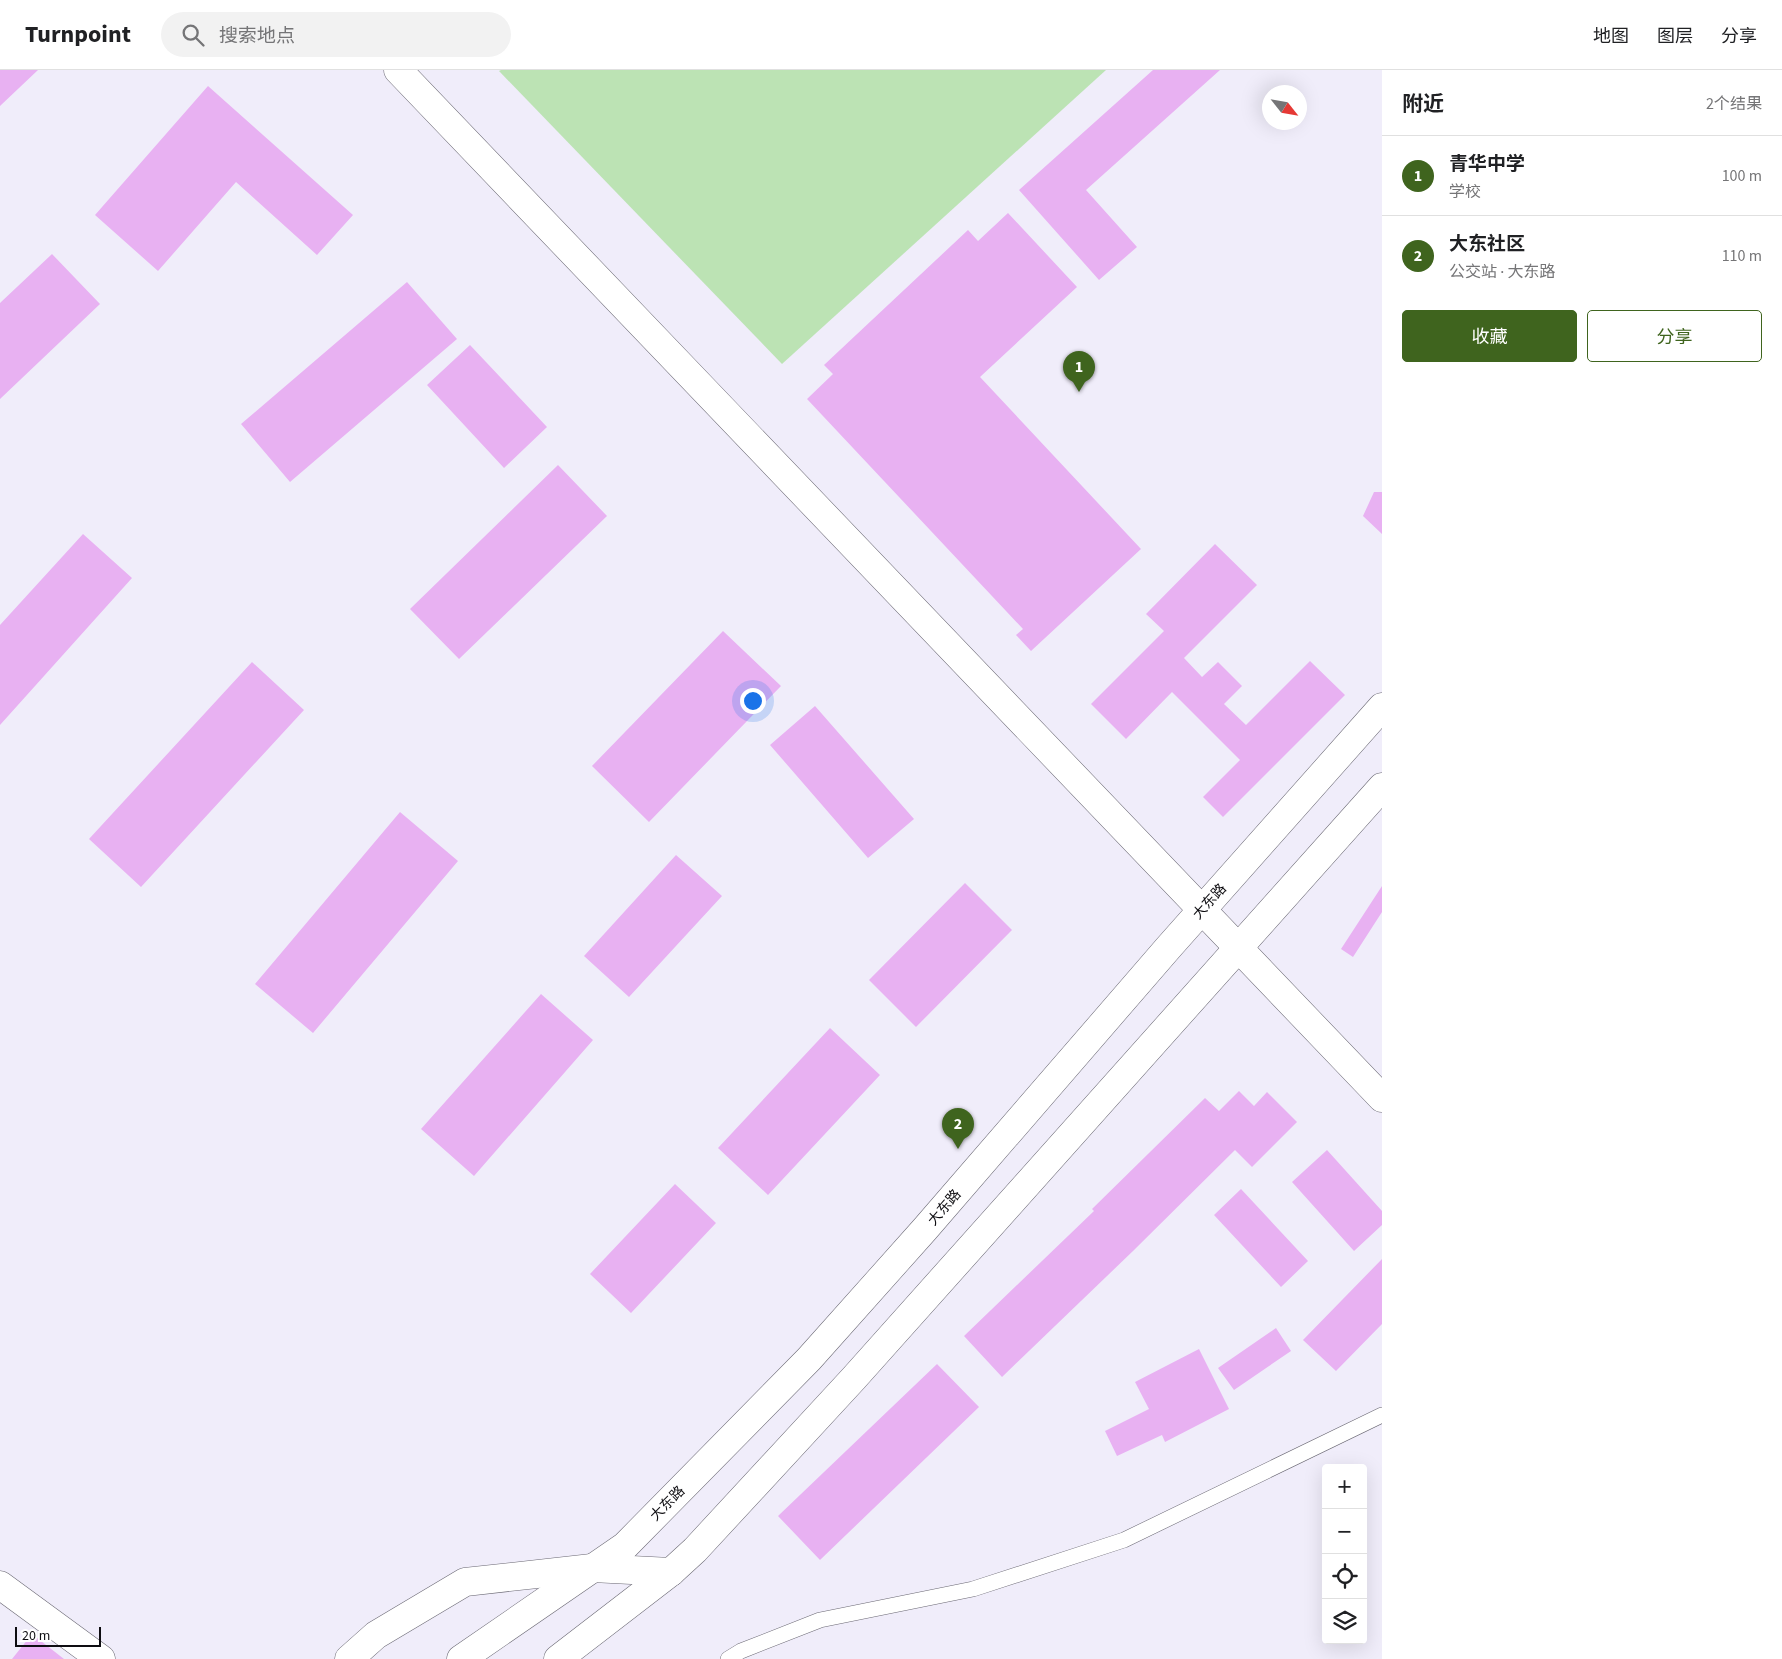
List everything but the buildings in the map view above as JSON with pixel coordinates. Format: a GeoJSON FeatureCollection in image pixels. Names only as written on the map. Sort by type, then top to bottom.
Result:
{"type":"FeatureCollection","features":[{"type":"Feature","properties":{"kind":"street"},"geometry":{"type":"LineString","coordinates":[[398,70],[1382,1098]]}},
{"type":"Feature","properties":{"kind":"street","name":"大东路"},"geometry":{"type":"LineString","coordinates":[[461,1659],[625,1546],[809,1359],[926,1229],[1202,910],[1382,707]]}},
{"type":"Feature","properties":{"kind":"street"},"geometry":{"type":"LineString","coordinates":[[558,1659],[671,1572],[695,1550],[854,1378],[1382,787]]}},
{"type":"Feature","properties":{"kind":"street"},"geometry":{"type":"LineString","coordinates":[[349,1659],[376,1635],[465,1582],[592,1568],[671,1572]]}},
{"type":"Feature","properties":{"kind":"street"},"geometry":{"type":"LineString","coordinates":[[0,1585],[101,1659]]}},
{"type":"Feature","properties":{"kind":"lane"},"geometry":{"type":"LineString","coordinates":[[728,1659],[741,1651],[820,1620],[973,1589],[1124,1540],[1382,1416]]}},
{"type":"Feature","properties":{"kind":"green space"},"geometry":{"type":"Polygon","coordinates":[[[1106,70],[782,364],[499,71],[1106,70]]]}},
{"type":"Feature","properties":{"kind":"place","name":"青华中学"},"geometry":{"type":"Point","coordinates":[1079,392]}},
{"type":"Feature","properties":{"kind":"place","name":"大东社区"},"geometry":{"type":"Point","coordinates":[958,1149]}}]}
